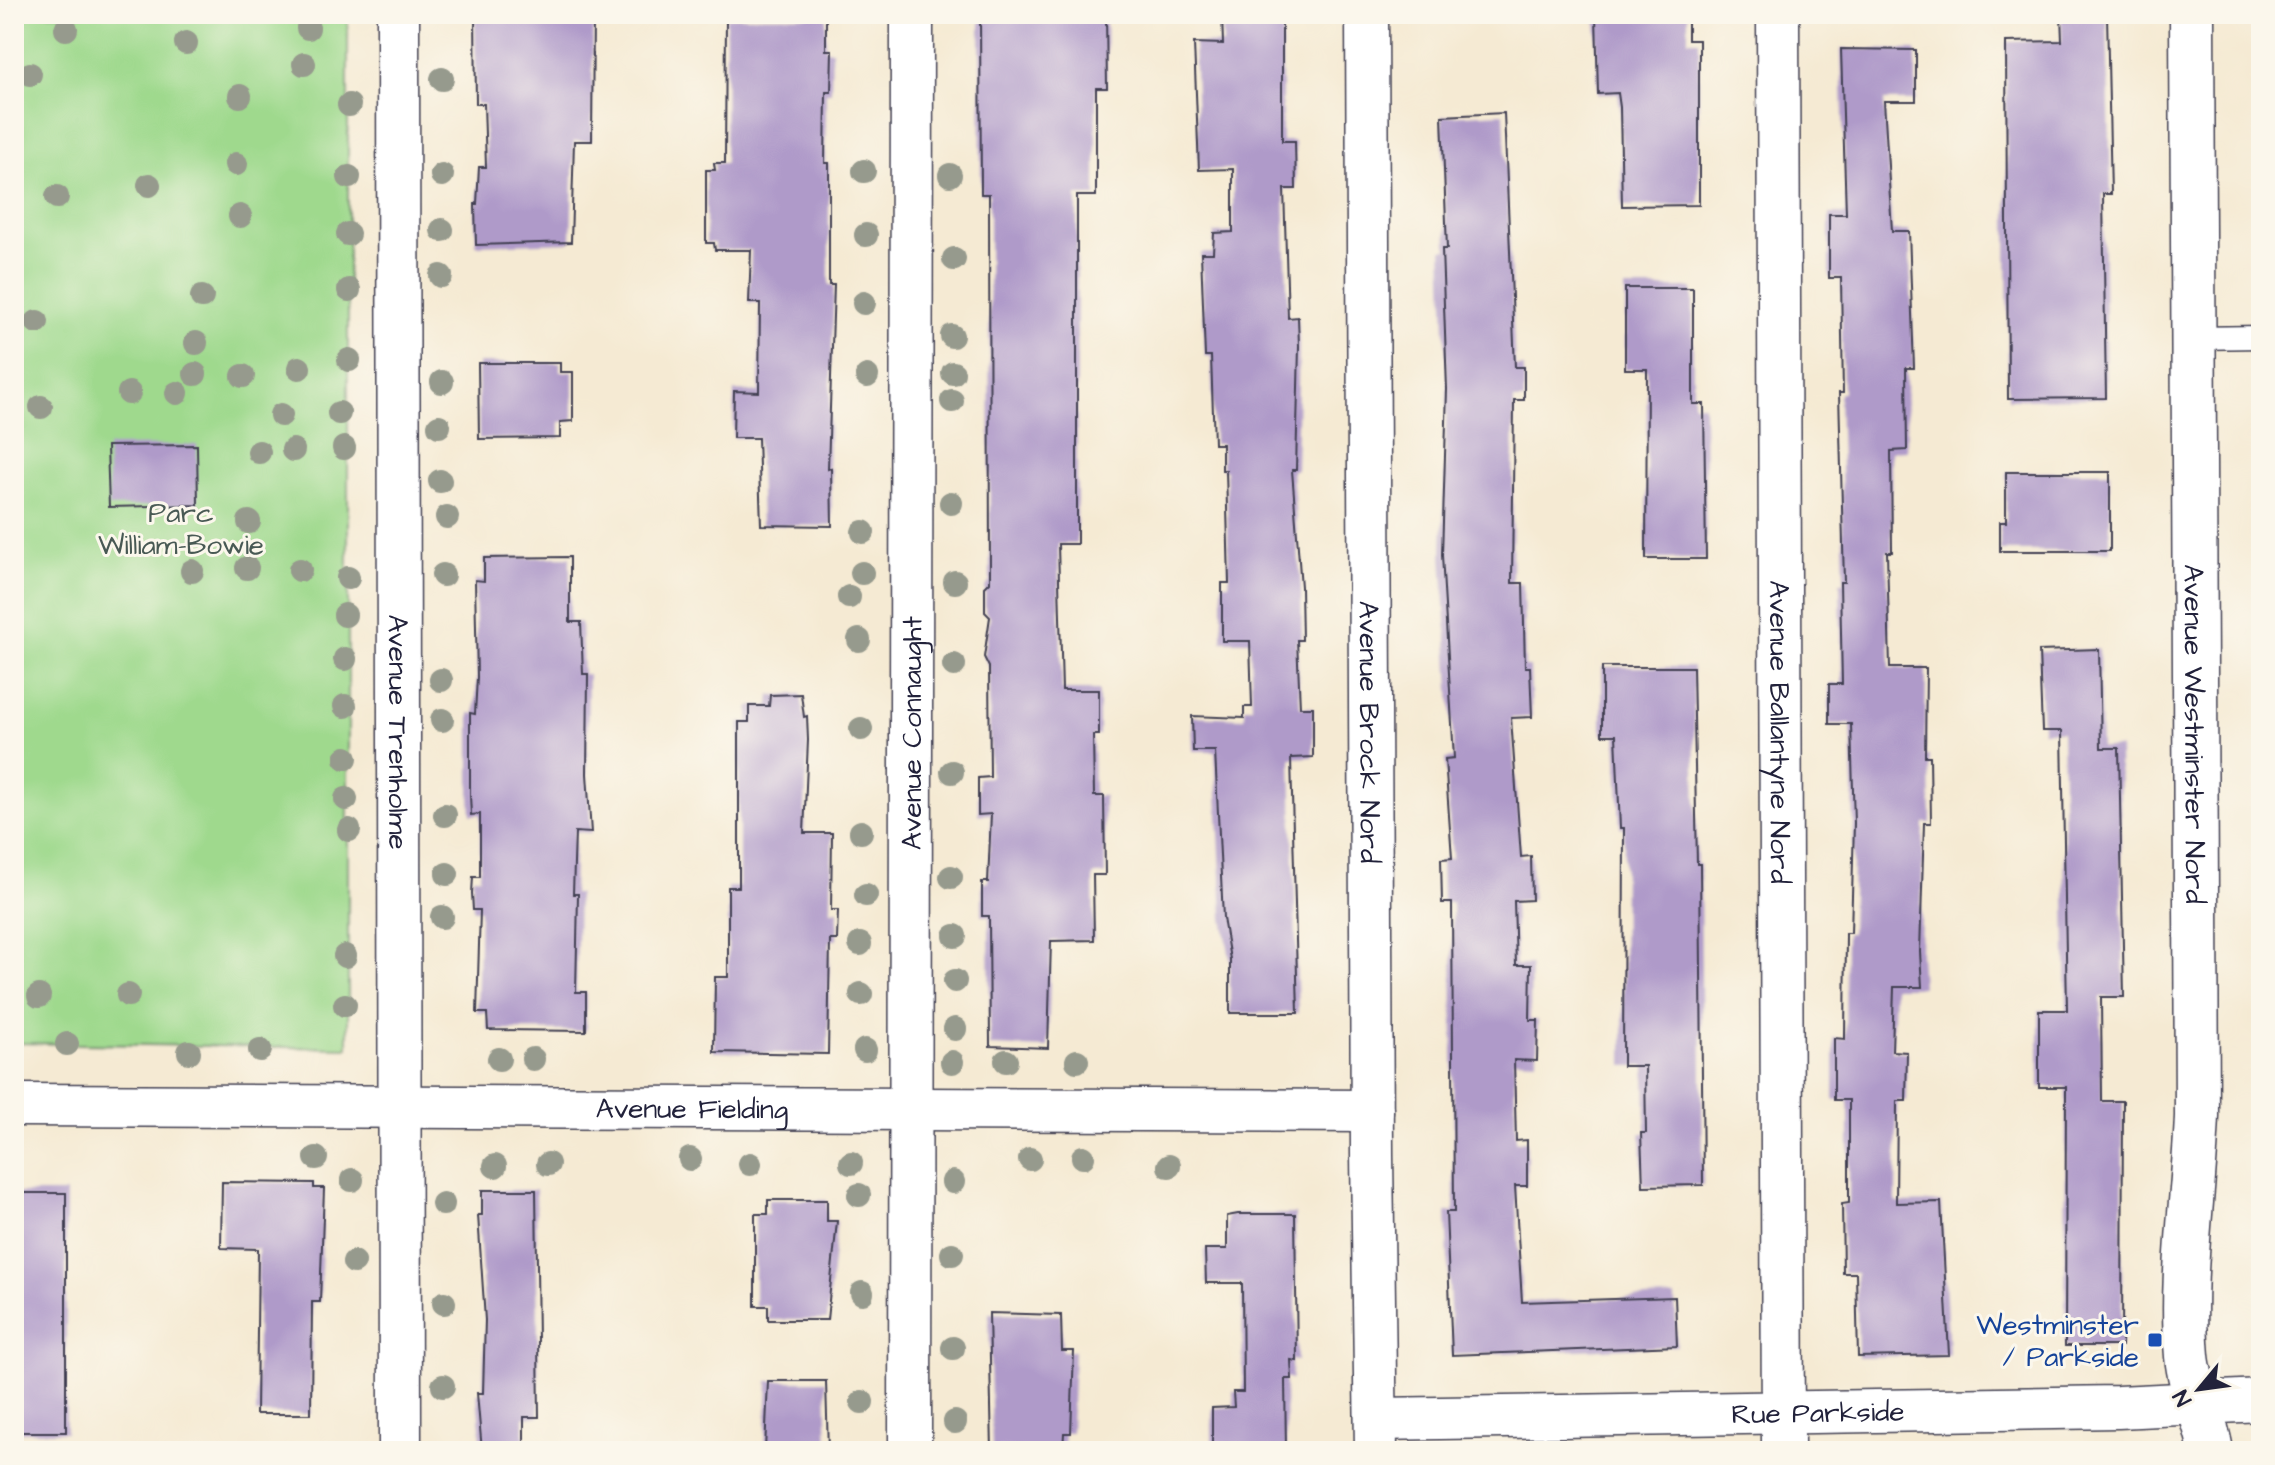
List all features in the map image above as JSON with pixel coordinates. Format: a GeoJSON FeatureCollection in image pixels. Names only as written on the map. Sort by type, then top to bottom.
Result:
{"type":"FeatureCollection","features":[{"type":"Feature","properties":{"kind":"street","name":"Avenue Trenholme"},"geometry":{"type":"LineString","coordinates":[[398,14],[400,1451]]}},
{"type":"Feature","properties":{"kind":"street","name":"Avenue Connaught"},"geometry":{"type":"LineString","coordinates":[[910,1451],[912,14]]}},
{"type":"Feature","properties":{"kind":"street","name":"Avenue Brock Nord"},"geometry":{"type":"LineString","coordinates":[[1367,14],[1376,1435]]}},
{"type":"Feature","properties":{"kind":"street","name":"Avenue Ballantyne Nord"},"geometry":{"type":"LineString","coordinates":[[1778,14],[1783,1432]]}},
{"type":"Feature","properties":{"kind":"street","name":"Avenue Westminster Nord"},"geometry":{"type":"LineString","coordinates":[[2192,14],[2197,1116],[2188,1225],[2186,1331],[2188,1366],[2211,1451]]}},
{"type":"Feature","properties":{"kind":"street","name":"Avenue Fielding"},"geometry":{"type":"LineString","coordinates":[[14,1105],[1372,1111]]}},
{"type":"Feature","properties":{"kind":"street","name":"Rue Parkside"},"geometry":{"type":"LineString","coordinates":[[1376,1435],[1783,1432],[2261,1400]]}},
{"type":"Feature","properties":{"kind":"lane"},"geometry":{"type":"LineString","coordinates":[[2194,338],[2261,337]]}},
{"type":"Feature","properties":{"kind":"green space","name":"Parc William-Bowie"},"geometry":{"type":"Polygon","coordinates":[[[14,14],[348,14],[348,1048],[14,1043],[14,14]]]}},
{"type":"Feature","properties":{"kind":"building"},"geometry":{"type":"Polygon","coordinates":[[[475,14],[593,14],[592,141],[574,141],[571,242],[476,245],[475,204],[479,167],[486,167],[484,104],[476,104],[475,14]]]}},
{"type":"Feature","properties":{"kind":"building"},"geometry":{"type":"Polygon","coordinates":[[[980,14],[1106,14],[1107,88],[1096,88],[1096,196],[1077,196],[1077,544],[1058,544],[1062,690],[1099,690],[1099,735],[1093,735],[1094,796],[1104,796],[1105,875],[1093,875],[1094,940],[1051,941],[1048,1048],[990,1046],[989,916],[982,916],[982,882],[988,882],[991,814],[978,815],[978,778],[990,777],[989,667],[984,657],[990,617],[985,612],[985,587],[990,582],[989,194],[981,194],[980,14]]]}},
{"type":"Feature","properties":{"kind":"building"},"geometry":{"type":"Polygon","coordinates":[[[1222,14],[1282,14],[1282,141],[1295,141],[1296,189],[1284,189],[1288,318],[1298,317],[1299,346],[1296,470],[1292,470],[1301,587],[1302,640],[1297,640],[1300,707],[1313,707],[1313,757],[1291,758],[1298,1013],[1230,1013],[1230,959],[1223,918],[1215,751],[1193,751],[1192,716],[1244,718],[1244,707],[1252,707],[1250,641],[1222,641],[1222,583],[1229,583],[1226,470],[1222,470],[1222,444],[1214,444],[1211,356],[1205,356],[1201,253],[1213,253],[1214,233],[1233,232],[1233,169],[1199,170],[1194,43],[1223,44],[1222,14]]]}},
{"type":"Feature","properties":{"kind":"building"},"geometry":{"type":"Polygon","coordinates":[[[1596,14],[1688,14],[1688,40],[1699,40],[1699,205],[1622,206],[1620,107],[1618,93],[1598,94],[1596,14]]]}},
{"type":"Feature","properties":{"kind":"building"},"geometry":{"type":"Polygon","coordinates":[[[2061,14],[2107,14],[2111,194],[2103,194],[2106,398],[2008,399],[2006,42],[2062,41],[2061,14]]]}},
{"type":"Feature","properties":{"kind":"building"},"geometry":{"type":"Polygon","coordinates":[[[826,16],[826,50],[832,50],[831,92],[826,92],[825,163],[829,163],[829,285],[834,285],[828,469],[831,468],[832,526],[761,525],[758,438],[733,438],[734,391],[759,392],[760,303],[749,303],[751,250],[715,250],[714,243],[706,243],[706,170],[715,170],[714,163],[725,163],[726,17],[826,16]]]}},
{"type":"Feature","properties":{"kind":"building"},"geometry":{"type":"Polygon","coordinates":[[[1841,49],[1916,50],[1916,101],[1884,101],[1892,231],[1909,231],[1914,368],[1906,368],[1907,450],[1891,451],[1892,552],[1887,552],[1890,668],[1926,668],[1925,756],[1930,756],[1931,823],[1924,823],[1920,952],[1922,987],[1894,987],[1892,1051],[1907,1052],[1906,1101],[1897,1101],[1896,1203],[1941,1202],[1949,1355],[1858,1357],[1856,1273],[1843,1273],[1842,1204],[1849,1203],[1849,1100],[1834,1100],[1834,1038],[1845,1039],[1846,933],[1851,933],[1854,823],[1851,724],[1829,724],[1829,684],[1842,684],[1840,582],[1844,582],[1839,393],[1843,393],[1841,278],[1829,278],[1829,214],[1846,214],[1841,49]]]}},
{"type":"Feature","properties":{"kind":"building"},"geometry":{"type":"Polygon","coordinates":[[[1504,113],[1515,367],[1524,367],[1524,400],[1514,400],[1512,583],[1523,583],[1525,667],[1530,667],[1532,717],[1511,718],[1521,857],[1531,856],[1532,900],[1514,901],[1516,965],[1531,965],[1530,1020],[1538,1020],[1537,1061],[1514,1060],[1516,1141],[1527,1140],[1527,1186],[1515,1186],[1522,1302],[1675,1297],[1677,1346],[1452,1355],[1446,1212],[1454,1212],[1452,903],[1442,903],[1441,859],[1452,858],[1445,759],[1454,758],[1442,555],[1447,389],[1442,249],[1447,249],[1442,116],[1504,113]]]}},
{"type":"Feature","properties":{"kind":"building"},"geometry":{"type":"Polygon","coordinates":[[[1625,288],[1693,288],[1693,404],[1704,404],[1706,559],[1646,559],[1647,369],[1625,369],[1625,288]]]}},
{"type":"Feature","properties":{"kind":"building"},"geometry":{"type":"Polygon","coordinates":[[[478,363],[560,363],[560,372],[573,372],[573,421],[560,422],[560,438],[479,439],[478,363]]]}},
{"type":"Feature","properties":{"kind":"building"},"geometry":{"type":"Polygon","coordinates":[[[197,445],[198,505],[109,507],[107,446],[197,445]]]}},
{"type":"Feature","properties":{"kind":"building"},"geometry":{"type":"Polygon","coordinates":[[[2006,472],[2110,472],[2110,551],[2000,551],[2000,522],[2006,522],[2006,472]]]}},
{"type":"Feature","properties":{"kind":"building"},"geometry":{"type":"Polygon","coordinates":[[[570,557],[570,622],[581,622],[583,674],[588,674],[587,774],[591,833],[575,832],[573,894],[578,894],[576,992],[586,992],[586,1031],[488,1030],[487,1013],[477,1013],[480,910],[473,910],[472,893],[473,877],[480,877],[480,814],[471,815],[470,795],[470,713],[475,714],[477,677],[475,580],[484,581],[484,558],[570,557]]]}},
{"type":"Feature","properties":{"kind":"building"},"geometry":{"type":"Polygon","coordinates":[[[2099,649],[2101,748],[2119,748],[2124,997],[2101,997],[2102,1101],[2123,1101],[2122,1346],[2065,1346],[2066,1087],[2039,1087],[2039,1010],[2067,1010],[2062,731],[2042,731],[2039,651],[2099,649]]]}},
{"type":"Feature","properties":{"kind":"building"},"geometry":{"type":"Polygon","coordinates":[[[1602,667],[1693,667],[1697,864],[1700,864],[1703,1185],[1643,1186],[1641,1133],[1646,1133],[1645,1066],[1623,1066],[1624,828],[1620,828],[1616,735],[1602,735],[1602,667]]]}},
{"type":"Feature","properties":{"kind":"building"},"geometry":{"type":"Polygon","coordinates":[[[801,694],[804,717],[807,716],[808,740],[804,833],[832,833],[831,910],[838,910],[837,940],[830,940],[828,1054],[714,1052],[715,977],[728,977],[728,887],[739,887],[739,722],[749,722],[749,706],[769,706],[770,695],[801,694]]]}},
{"type":"Feature","properties":{"kind":"building"},"geometry":{"type":"Polygon","coordinates":[[[222,1182],[314,1183],[314,1188],[324,1188],[320,1302],[312,1302],[311,1414],[256,1414],[258,1249],[221,1248],[222,1182]]]}},
{"type":"Feature","properties":{"kind":"building"},"geometry":{"type":"Polygon","coordinates":[[[482,1190],[536,1190],[539,1417],[524,1417],[524,1451],[482,1451],[477,1393],[483,1393],[485,1320],[478,1215],[482,1215],[482,1190]]]}},
{"type":"Feature","properties":{"kind":"building"},"geometry":{"type":"Polygon","coordinates":[[[14,1193],[66,1193],[66,1432],[14,1432],[14,1193]]]}},
{"type":"Feature","properties":{"kind":"building"},"geometry":{"type":"Polygon","coordinates":[[[768,1200],[827,1200],[827,1221],[837,1221],[827,1320],[768,1320],[768,1306],[755,1306],[755,1214],[768,1214],[768,1200]]]}},
{"type":"Feature","properties":{"kind":"building"},"geometry":{"type":"Polygon","coordinates":[[[1295,1214],[1297,1361],[1291,1360],[1292,1379],[1285,1379],[1286,1451],[1230,1451],[1230,1445],[1212,1446],[1212,1408],[1234,1407],[1233,1392],[1243,1392],[1242,1283],[1206,1283],[1205,1249],[1227,1249],[1227,1216],[1295,1214]]]}},
{"type":"Feature","properties":{"kind":"building"},"geometry":{"type":"Polygon","coordinates":[[[989,1313],[1061,1315],[1062,1351],[1074,1351],[1071,1433],[1064,1433],[1063,1451],[992,1451],[989,1313]]]}},
{"type":"Feature","properties":{"kind":"building"},"geometry":{"type":"Polygon","coordinates":[[[768,1381],[826,1381],[828,1451],[765,1451],[768,1381]]]}},
{"type":"Feature","properties":{"kind":"place","name":"Westminster / Parkside"},"geometry":{"type":"Point","coordinates":[2155,1340]}}]}
